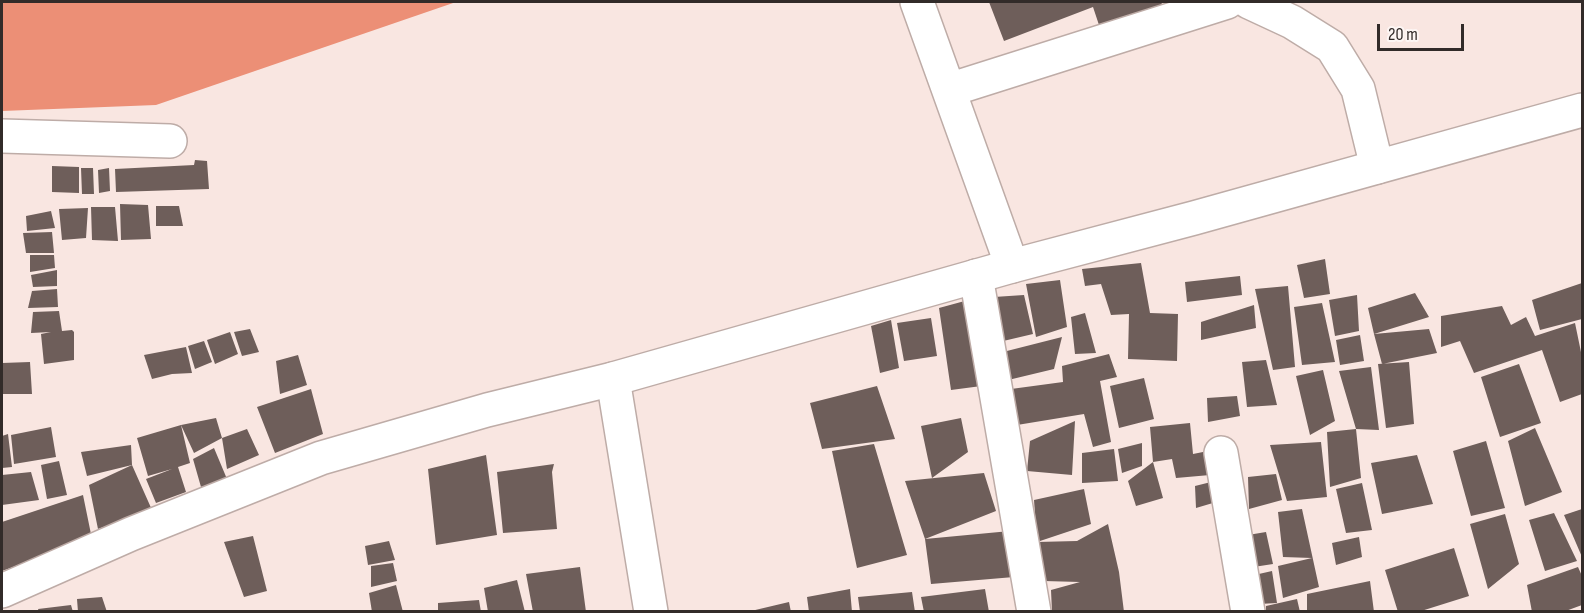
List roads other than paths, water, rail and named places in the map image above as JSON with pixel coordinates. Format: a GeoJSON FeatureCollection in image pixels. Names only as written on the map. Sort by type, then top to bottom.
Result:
{"type":"FeatureCollection","features":[{"type":"Feature","properties":{"kind":"main road"},"geometry":{"type":"LineString","coordinates":[[917,2],[1012,266]]}},
{"type":"Feature","properties":{"kind":"main road"},"geometry":{"type":"LineString","coordinates":[[949,90],[1227,2]]}},
{"type":"Feature","properties":{"kind":"main road"},"geometry":{"type":"LineString","coordinates":[[1249,2],[1292,22],[1332,47],[1359,89],[1377,167]]}},
{"type":"Feature","properties":{"kind":"main road"},"geometry":{"type":"LineString","coordinates":[[2,591],[130,534],[321,458],[486,410],[613,379],[1012,266],[1582,110]]}},
{"type":"Feature","properties":{"kind":"main road"},"geometry":{"type":"LineString","coordinates":[[2,136],[170,141]]}},
{"type":"Feature","properties":{"kind":"main road"},"geometry":{"type":"LineString","coordinates":[[976,276],[1034,612]]}},
{"type":"Feature","properties":{"kind":"main road"},"geometry":{"type":"LineString","coordinates":[[613,379],[651,612]]}},
{"type":"Feature","properties":{"kind":"main road"},"geometry":{"type":"LineString","coordinates":[[1221,453],[1248,612]]}}]}
